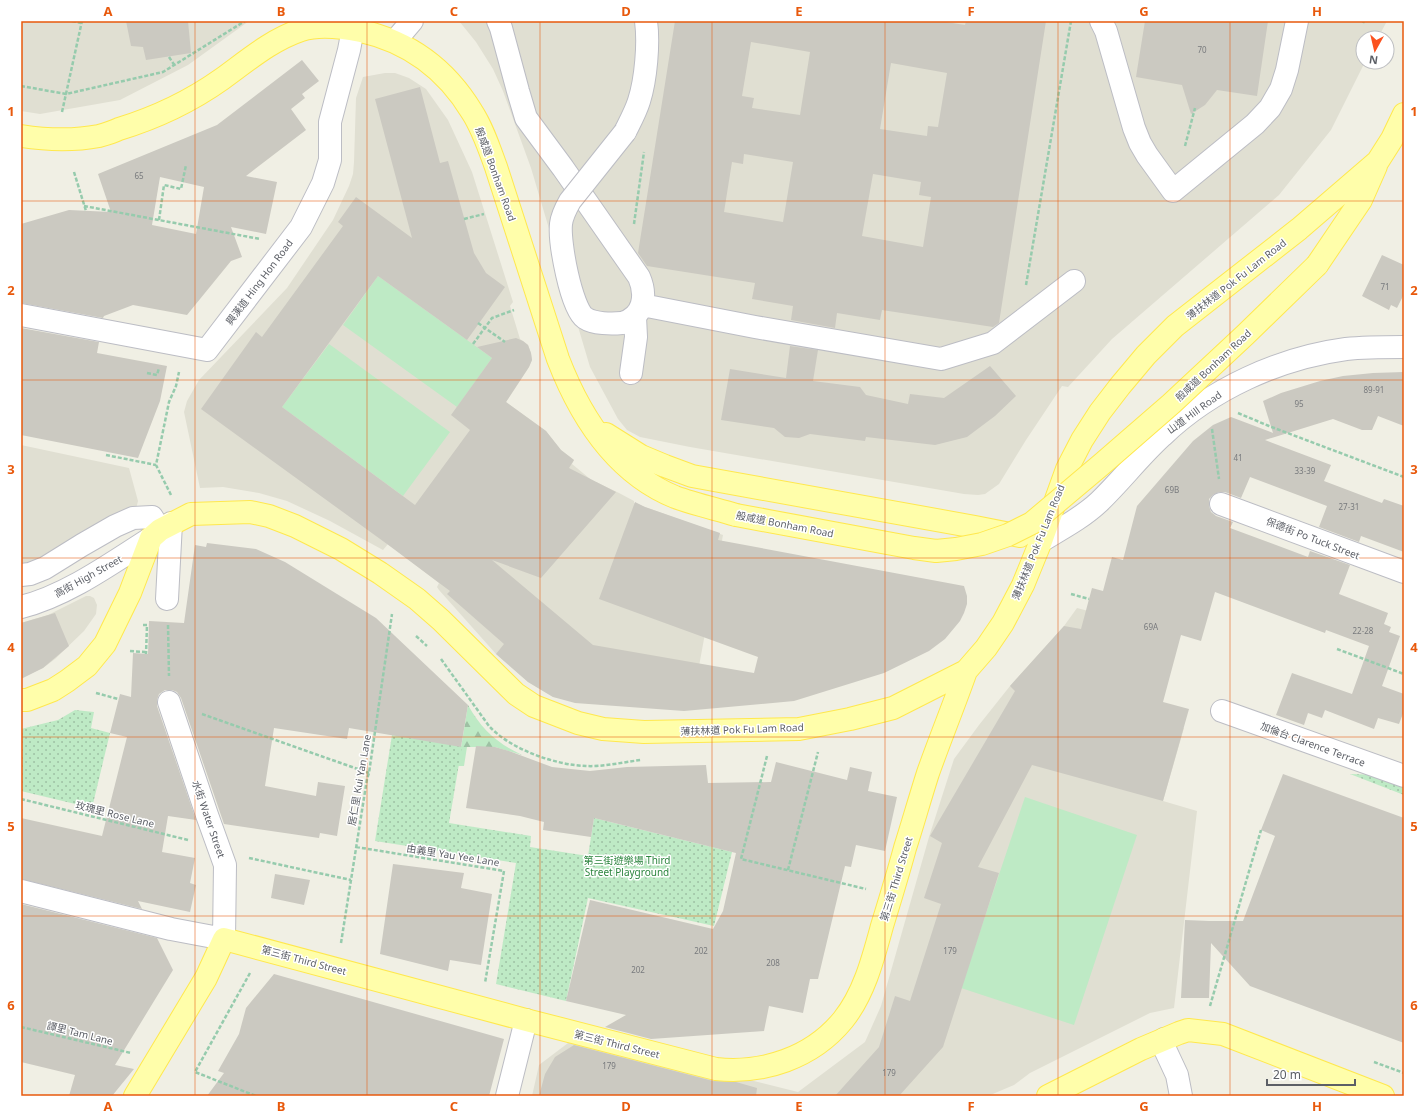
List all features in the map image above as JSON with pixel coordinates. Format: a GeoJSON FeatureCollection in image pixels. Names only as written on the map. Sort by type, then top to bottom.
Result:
{"type":"FeatureCollection","features":[{"type":"Feature","properties":{"kind":"main road","name":"般咸道 Bonham Road"},"geometry":{"type":"LineString","coordinates":[[21,136],[49,140],[77,139],[100,136],[130,126],[189,100],[268,46],[285,36],[302,29],[318,27],[352,29],[378,35],[395,41],[429,62],[445,76],[473,112],[496,167],[561,366],[577,402],[589,422],[624,466],[641,480],[674,497],[736,514],[936,551],[982,544],[1008,535],[1032,523],[1102,464],[1182,393],[1317,266],[1361,200],[1378,161]]}},
{"type":"Feature","properties":{"kind":"main road","name":"薄扶林道 Pok Fu Lam Road"},"geometry":{"type":"LineString","coordinates":[[161,530],[191,514],[250,512],[269,516],[295,526],[341,549],[412,595],[441,620],[493,672],[522,698],[534,706],[578,723],[603,729],[644,732],[799,729],[850,719],[893,708],[966,671],[986,648],[1003,623],[1023,585],[1067,470],[1082,440],[1100,412],[1146,355],[1175,326],[1299,229],[1378,161],[1392,139],[1404,114]]}},
{"type":"Feature","properties":{"kind":"main road","name":"般咸道 Bonham Road"},"geometry":{"type":"LineString","coordinates":[[589,422],[640,456],[692,476],[975,527],[1041,541]]}},
{"type":"Feature","properties":{"kind":"main road"},"geometry":{"type":"LineString","coordinates":[[21,700],[27,700],[53,690],[67,681],[86,666],[105,644],[161,530]]}},
{"type":"Feature","properties":{"kind":"main road","name":"第三街 Third Street"},"geometry":{"type":"LineString","coordinates":[[224,939],[716,1069],[731,1070],[761,1068],[783,1062],[805,1052],[827,1038],[843,1020],[858,999],[871,965],[928,773],[966,671]]}},
{"type":"Feature","properties":{"kind":"main road","name":"水街 Water Street"},"geometry":{"type":"LineString","coordinates":[[136,1096],[206,978],[224,939]]}},
{"type":"Feature","properties":{"kind":"main road"},"geometry":{"type":"LineString","coordinates":[[1048,1096],[1141,1049],[1188,1030],[1223,1034],[1383,1096]]}},
{"type":"Feature","properties":{"kind":"street"},"geometry":{"type":"LineString","coordinates":[[395,41],[412,21]]}},
{"type":"Feature","properties":{"kind":"street"},"geometry":{"type":"LineString","coordinates":[[498,21],[526,118],[639,277],[643,286],[644,293],[633,315],[636,337],[631,373]]}},
{"type":"Feature","properties":{"kind":"street"},"geometry":{"type":"LineString","coordinates":[[646,21],[648,35],[639,101],[625,132],[570,201],[563,213],[561,244],[566,269],[578,309],[586,318],[597,322],[612,324],[633,315],[755,327],[941,359],[993,343],[1074,281]]}},
{"type":"Feature","properties":{"kind":"street"},"geometry":{"type":"LineString","coordinates":[[1101,21],[1106,31],[1134,128],[1140,143],[1173,191],[1256,124],[1270,108],[1281,89],[1285,77],[1297,21]]}},
{"type":"Feature","properties":{"kind":"street","name":"興漢道 Hing Hon Road"},"geometry":{"type":"LineString","coordinates":[[21,315],[207,350],[301,227],[323,183],[330,160],[330,122],[349,50],[352,29]]}},
{"type":"Feature","properties":{"kind":"street","name":"山道 Hill Road"},"geometry":{"type":"LineString","coordinates":[[1041,541],[1081,516],[1098,502],[1163,434],[1189,413],[1217,394],[1248,378],[1279,366],[1312,356],[1346,349],[1404,347]]}},
{"type":"Feature","properties":{"kind":"street","name":"保德街 Po Tuck Street"},"geometry":{"type":"LineString","coordinates":[[1220,495],[1404,572]]}},
{"type":"Feature","properties":{"kind":"street"},"geometry":{"type":"LineString","coordinates":[[21,575],[30,574],[45,568],[115,526],[133,518],[152,517],[161,530],[167,599]]}},
{"type":"Feature","properties":{"kind":"street","name":"高街 High Street"},"geometry":{"type":"LineString","coordinates":[[21,607],[56,594],[105,568],[161,530]]}},
{"type":"Feature","properties":{"kind":"street","name":"水街 Water Street"},"geometry":{"type":"LineString","coordinates":[[169,702],[225,865],[224,939]]}},
{"type":"Feature","properties":{"kind":"street","name":"加倫台 Clarence Terrace"},"geometry":{"type":"LineString","coordinates":[[1222,711],[1404,776]]}},
{"type":"Feature","properties":{"kind":"street","name":"第三街 Third Street"},"geometry":{"type":"LineString","coordinates":[[21,892],[171,929],[224,939]]}},
{"type":"Feature","properties":{"kind":"street"},"geometry":{"type":"LineString","coordinates":[[507,1096],[526,1020]]}},
{"type":"Feature","properties":{"kind":"street"},"geometry":{"type":"LineString","coordinates":[[1164,1039],[1163,1045],[1177,1075],[1181,1096]]}},
{"type":"Feature","properties":{"kind":"path"},"geometry":{"type":"LineString","coordinates":[[62,114],[81,22],[72,21]]}},
{"type":"Feature","properties":{"kind":"path"},"geometry":{"type":"LineString","coordinates":[[21,86],[66,94],[163,72],[175,66],[245,21]]}},
{"type":"Feature","properties":{"kind":"path"},"geometry":{"type":"LineString","coordinates":[[1026,287],[1071,21]]}},
{"type":"Feature","properties":{"kind":"path"},"geometry":{"type":"LineString","coordinates":[[169,57],[175,66]]}},
{"type":"Feature","properties":{"kind":"path"},"geometry":{"type":"LineString","coordinates":[[159,220],[164,185],[181,189],[186,165]]}},
{"type":"Feature","properties":{"kind":"path"},"geometry":{"type":"LineString","coordinates":[[74,172],[86,211]]}},
{"type":"Feature","properties":{"kind":"path"},"geometry":{"type":"LineString","coordinates":[[84,206],[288,245]]}},
{"type":"Feature","properties":{"kind":"path"},"geometry":{"type":"LineString","coordinates":[[464,219],[478,215]]}},
{"type":"Feature","properties":{"kind":"path"},"geometry":{"type":"LineString","coordinates":[[473,344],[492,318],[511,311]]}},
{"type":"Feature","properties":{"kind":"path"},"geometry":{"type":"LineString","coordinates":[[478,323],[505,342]]}},
{"type":"Feature","properties":{"kind":"path"},"geometry":{"type":"LineString","coordinates":[[173,500],[156,465],[169,402],[176,386]]}},
{"type":"Feature","properties":{"kind":"path"},"geometry":{"type":"LineString","coordinates":[[1236,412],[1404,477]]}},
{"type":"Feature","properties":{"kind":"path"},"geometry":{"type":"LineString","coordinates":[[1212,426],[1220,495]]}},
{"type":"Feature","properties":{"kind":"path"},"geometry":{"type":"LineString","coordinates":[[106,455],[156,465]]}},
{"type":"Feature","properties":{"kind":"path"},"geometry":{"type":"LineString","coordinates":[[1071,594],[1089,599]]}},
{"type":"Feature","properties":{"kind":"path"},"geometry":{"type":"LineString","coordinates":[[167,599],[169,702],[369,773]]}},
{"type":"Feature","properties":{"kind":"path","name":"居仁里 Kui Yan Lane"},"geometry":{"type":"LineString","coordinates":[[340,949],[369,773],[392,614]]}},
{"type":"Feature","properties":{"kind":"path"},"geometry":{"type":"LineString","coordinates":[[133,651],[145,652],[145,654],[147,633]]}},
{"type":"Feature","properties":{"kind":"path"},"geometry":{"type":"LineString","coordinates":[[1337,649],[1404,674]]}},
{"type":"Feature","properties":{"kind":"path"},"geometry":{"type":"LineString","coordinates":[[90,692],[118,699]]}},
{"type":"Feature","properties":{"kind":"path"},"geometry":{"type":"LineString","coordinates":[[788,870],[820,746]]}},
{"type":"Feature","properties":{"kind":"path"},"geometry":{"type":"LineString","coordinates":[[768,753],[741,859],[868,889]]}},
{"type":"Feature","properties":{"kind":"path","name":"玫瑰里 Rose Lane"},"geometry":{"type":"LineString","coordinates":[[21,799],[190,841]]}},
{"type":"Feature","properties":{"kind":"path"},"geometry":{"type":"LineString","coordinates":[[1209,1011],[1262,830]]}},
{"type":"Feature","properties":{"kind":"path","name":"由義里 Yau Yee Lane"},"geometry":{"type":"LineString","coordinates":[[356,847],[504,871],[485,986]]}},
{"type":"Feature","properties":{"kind":"path"},"geometry":{"type":"LineString","coordinates":[[246,857],[351,880]]}},
{"type":"Feature","properties":{"kind":"path"},"geometry":{"type":"LineString","coordinates":[[252,968],[195,1072],[256,1096]]}},
{"type":"Feature","properties":{"kind":"path","name":"譚里 Tam Lane"},"geometry":{"type":"LineString","coordinates":[[21,1027],[135,1054]]}},
{"type":"Feature","properties":{"kind":"shaded area"},"geometry":{"type":"Polygon","coordinates":[[[21,21],[249,21],[188,65],[120,100],[40,114],[21,111],[21,21]]]}},
{"type":"Feature","properties":{"kind":"shaded area"},"geometry":{"type":"Polygon","coordinates":[[[459,21],[1387,21],[1382,30],[1355,30],[1355,70],[1361,70],[1331,130],[1279,195],[1112,339],[1068,387],[1062,386],[999,484],[985,494],[978,495],[964,494],[690,447],[640,437],[627,430],[618,419],[590,367],[531,168],[503,91],[493,69],[476,42],[459,21]]]}},
{"type":"Feature","properties":{"kind":"shaded area"},"geometry":{"type":"Polygon","coordinates":[[[385,73],[395,73],[409,78],[426,89],[448,120],[472,172],[513,302],[510,306],[520,339],[528,345],[531,353],[532,360],[529,367],[506,402],[546,431],[561,450],[574,460],[572,464],[595,483],[596,482],[619,493],[634,501],[634,503],[723,535],[691,710],[553,697],[528,682],[496,654],[439,590],[437,587],[439,583],[388,544],[383,550],[330,521],[287,501],[259,493],[223,487],[200,488],[184,412],[187,401],[199,380],[287,288],[333,220],[353,174],[356,98],[363,77],[385,73]]]}},
{"type":"Feature","properties":{"kind":"shaded area"},"geometry":{"type":"Polygon","coordinates":[[[21,445],[129,468],[138,501],[132,525],[35,582],[21,587],[21,445]]]}},
{"type":"Feature","properties":{"kind":"shaded area"},"geometry":{"type":"Polygon","coordinates":[[[86,596],[94,598],[97,605],[96,614],[84,631],[55,659],[43,668],[21,678],[21,623],[48,615],[86,596]]]}},
{"type":"Feature","properties":{"kind":"shaded area"},"geometry":{"type":"Polygon","coordinates":[[[1077,608],[1100,614],[1077,700],[1184,728],[1163,801],[1197,811],[1174,1008],[1150,1013],[1030,1073],[1014,1085],[988,1096],[532,1096],[539,1065],[576,1037],[798,1092],[865,1042],[881,1006],[929,837],[954,759],[1010,686],[1064,626],[1077,608]]]}},
{"type":"Feature","properties":{"kind":"green space"},"geometry":{"type":"Polygon","coordinates":[[[378,276],[492,358],[457,407],[343,325],[378,276]]]}},
{"type":"Feature","properties":{"kind":"green space"},"geometry":{"type":"Polygon","coordinates":[[[329,344],[450,432],[403,496],[282,407],[329,344]]]}},
{"type":"Feature","properties":{"kind":"green space"},"geometry":{"type":"Polygon","coordinates":[[[468,705],[479,722],[491,735],[505,746],[522,755],[495,747],[467,747],[464,766],[458,766],[468,705]]]}},
{"type":"Feature","properties":{"kind":"green space"},"geometry":{"type":"Polygon","coordinates":[[[75,710],[94,712],[91,728],[110,733],[92,808],[21,791],[21,729],[58,720],[75,710]]]}},
{"type":"Feature","properties":{"kind":"green space","name":"第三街遊樂場 Third Street Playground"},"geometry":{"type":"Polygon","coordinates":[[[392,735],[462,746],[449,823],[531,836],[530,847],[588,856],[594,818],[732,852],[714,926],[588,898],[566,1001],[496,984],[516,863],[375,841],[392,735]]]}},
{"type":"Feature","properties":{"kind":"green space"},"geometry":{"type":"Polygon","coordinates":[[[1350,774],[1381,775],[1404,783],[1404,795],[1350,774]]]}},
{"type":"Feature","properties":{"kind":"green space"},"geometry":{"type":"Polygon","coordinates":[[[1025,797],[1137,835],[1074,1025],[961,988],[1025,797]]]}},
{"type":"Feature","properties":{"kind":"building"},"geometry":{"type":"Polygon","coordinates":[[[126,21],[188,21],[191,53],[146,60],[143,47],[131,46],[126,21]]]}},
{"type":"Feature","properties":{"kind":"building"},"geometry":{"type":"Polygon","coordinates":[[[675,21],[940,21],[965,25],[966,21],[1046,21],[999,323],[993,327],[882,310],[880,320],[837,313],[835,328],[791,320],[793,306],[752,299],[755,283],[647,266],[638,253],[675,21]],[[751,42],[742,96],[754,98],[752,108],[800,115],[810,52],[751,42]],[[891,63],[880,129],[927,136],[928,126],[938,127],[947,73],[891,63]],[[744,154],[743,164],[732,162],[724,212],[783,222],[793,162],[744,154]],[[873,174],[862,236],[923,247],[931,197],[919,195],[921,182],[873,174]]]}},
{"type":"Feature","properties":{"kind":"building"},"geometry":{"type":"Polygon","coordinates":[[[1145,21],[1268,21],[1257,96],[1217,90],[1205,105],[1191,114],[1182,85],[1136,77],[1145,21]]]}},
{"type":"Feature","properties":{"kind":"building"},"geometry":{"type":"Polygon","coordinates":[[[302,60],[319,81],[302,94],[305,98],[291,109],[306,130],[246,176],[277,182],[266,234],[231,227],[242,257],[231,261],[187,315],[133,305],[104,316],[103,318],[21,303],[21,224],[69,210],[111,212],[98,174],[217,125],[302,60]],[[160,177],[152,225],[196,234],[204,187],[160,177]]]}},
{"type":"Feature","properties":{"kind":"building"},"geometry":{"type":"Polygon","coordinates":[[[420,87],[440,163],[448,161],[474,253],[486,273],[505,287],[467,340],[378,276],[282,407],[415,505],[470,430],[451,415],[492,358],[477,347],[516,338],[528,345],[532,360],[506,402],[546,431],[561,450],[574,460],[569,468],[616,492],[541,578],[492,560],[593,645],[754,673],[758,657],[599,599],[635,502],[645,507],[720,533],[718,540],[964,586],[967,596],[967,604],[964,613],[960,621],[945,639],[929,651],[884,673],[794,701],[684,711],[575,703],[553,697],[528,682],[496,654],[504,644],[447,594],[450,591],[201,409],[256,332],[262,337],[343,226],[338,222],[356,197],[412,238],[375,99],[420,87]]]}},
{"type":"Feature","properties":{"kind":"building"},"geometry":{"type":"Polygon","coordinates":[[[1382,255],[1404,265],[1404,294],[1397,308],[1391,305],[1389,310],[1362,296],[1382,255]]]}},
{"type":"Feature","properties":{"kind":"building"},"geometry":{"type":"Polygon","coordinates":[[[21,328],[99,342],[97,353],[167,366],[160,401],[138,458],[21,435],[21,328]]]}},
{"type":"Feature","properties":{"kind":"building"},"geometry":{"type":"Polygon","coordinates":[[[790,346],[818,350],[813,381],[860,387],[866,395],[908,404],[910,394],[944,398],[990,366],[1016,396],[995,416],[967,437],[935,445],[866,437],[865,441],[810,434],[799,438],[785,437],[774,428],[721,420],[730,369],[786,378],[790,346]]]}},
{"type":"Feature","properties":{"kind":"building"},"geometry":{"type":"Polygon","coordinates":[[[1404,372],[1404,426],[1378,416],[1372,430],[1362,430],[1333,419],[1265,440],[1331,465],[1324,481],[1382,503],[1384,499],[1404,506],[1404,552],[1361,536],[1359,542],[1319,527],[1327,506],[1250,477],[1241,498],[1225,492],[1219,492],[1209,499],[1211,512],[1216,516],[1233,522],[1230,528],[1308,557],[1310,551],[1350,565],[1339,594],[1388,613],[1384,624],[1391,627],[1389,632],[1400,636],[1382,686],[1404,694],[1404,711],[1399,724],[1378,718],[1374,729],[1325,710],[1322,718],[1308,713],[1304,725],[1276,715],[1292,673],[1352,694],[1369,646],[1326,630],[1325,633],[1215,592],[1201,641],[1181,635],[1163,702],[1189,709],[1163,801],[1032,765],[978,867],[999,873],[943,1047],[899,1096],[835,1096],[879,1047],[895,996],[910,1001],[941,904],[924,898],[942,843],[930,836],[1015,691],[1010,686],[1064,626],[1081,629],[1092,588],[1103,591],[1112,557],[1123,560],[1137,506],[1193,441],[1213,425],[1231,417],[1273,433],[1263,401],[1281,393],[1320,381],[1343,376],[1404,372]]]}},
{"type":"Feature","properties":{"kind":"building"},"geometry":{"type":"Polygon","coordinates":[[[207,543],[256,549],[285,562],[376,618],[468,705],[461,747],[349,728],[347,739],[274,728],[265,786],[316,796],[318,782],[345,786],[337,836],[320,833],[319,838],[224,824],[181,698],[177,692],[165,690],[159,694],[157,706],[196,820],[168,816],[162,852],[195,858],[190,883],[196,885],[190,912],[138,901],[142,909],[21,879],[21,818],[102,836],[127,737],[110,733],[120,694],[131,697],[133,653],[148,654],[149,621],[184,623],[195,545],[206,547],[207,543]]]}},
{"type":"Feature","properties":{"kind":"building"},"geometry":{"type":"Polygon","coordinates":[[[55,613],[69,646],[43,668],[21,679],[21,623],[55,613]]]}},
{"type":"Feature","properties":{"kind":"building"},"geometry":{"type":"Polygon","coordinates":[[[476,746],[495,747],[552,767],[590,771],[627,767],[706,765],[708,783],[771,782],[776,762],[847,780],[850,767],[872,772],[868,791],[897,797],[885,851],[856,845],[851,867],[845,866],[818,979],[810,979],[803,1013],[769,1006],[764,1031],[651,1039],[605,1027],[626,1015],[566,1001],[590,900],[713,929],[723,911],[736,853],[594,818],[591,837],[543,830],[544,822],[520,816],[466,808],[476,746]]]}},
{"type":"Feature","properties":{"kind":"building"},"geometry":{"type":"Polygon","coordinates":[[[1283,774],[1404,818],[1404,1043],[1250,986],[1211,943],[1209,998],[1181,998],[1185,920],[1243,921],[1275,836],[1261,830],[1283,774]]]}},
{"type":"Feature","properties":{"kind":"building"},"geometry":{"type":"Polygon","coordinates":[[[393,864],[464,873],[461,888],[492,894],[481,965],[450,960],[448,971],[380,954],[393,864]]]}},
{"type":"Feature","properties":{"kind":"building"},"geometry":{"type":"Polygon","coordinates":[[[275,874],[310,880],[304,905],[271,898],[275,874]]]}},
{"type":"Feature","properties":{"kind":"building"},"geometry":{"type":"Polygon","coordinates":[[[21,904],[157,938],[173,970],[115,1065],[134,1069],[112,1096],[69,1096],[75,1075],[21,1062],[21,904]]]}},
{"type":"Feature","properties":{"kind":"building"},"geometry":{"type":"Polygon","coordinates":[[[274,974],[504,1039],[489,1096],[207,1096],[224,1073],[218,1071],[239,1034],[246,1008],[274,974]]]}},
{"type":"Feature","properties":{"kind":"building"},"geometry":{"type":"Polygon","coordinates":[[[574,1045],[713,1081],[736,1082],[757,1088],[756,1096],[539,1096],[545,1074],[555,1057],[574,1045]]]}}]}
